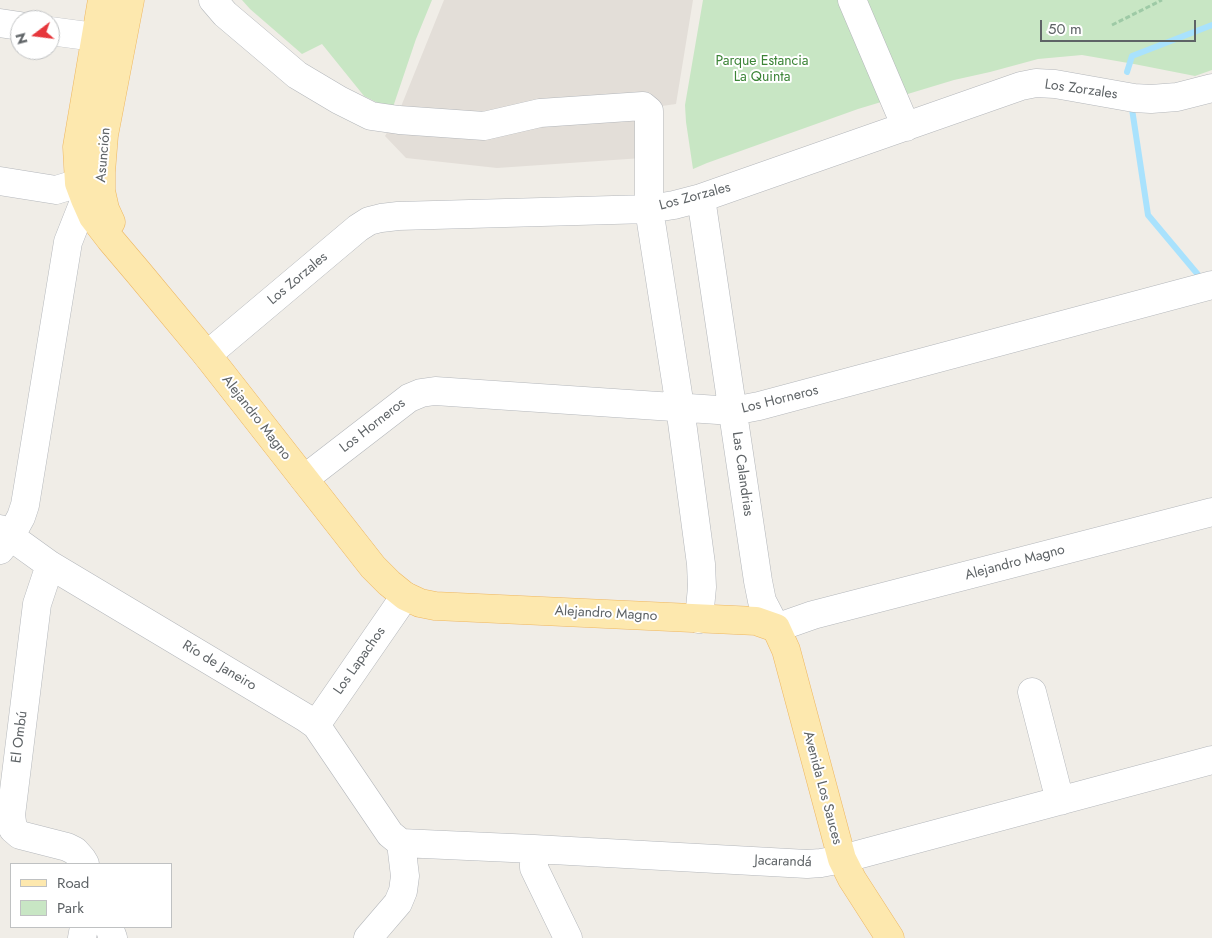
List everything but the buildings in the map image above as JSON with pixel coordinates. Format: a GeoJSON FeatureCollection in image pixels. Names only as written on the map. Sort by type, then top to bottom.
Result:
{"type":"FeatureCollection","features":[{"type":"Feature","properties":{"kind":"main road","name":"Asunción"},"geometry":{"type":"LineString","coordinates":[[102,0],[77,147],[82,191],[93,217],[138,272]]}},
{"type":"Feature","properties":{"kind":"main road","name":"Asunción"},"geometry":{"type":"LineString","coordinates":[[130,0],[104,135],[101,191],[105,209],[138,272]]}},
{"type":"Feature","properties":{"kind":"main road","name":"Alejandro Magno"},"geometry":{"type":"LineString","coordinates":[[138,272],[207,355],[373,567],[404,596],[420,603],[435,606],[699,618],[756,622],[776,628]]}},
{"type":"Feature","properties":{"kind":"main road","name":"Avenida Los Sauces"},"geometry":{"type":"LineString","coordinates":[[776,628],[786,650],[842,859],[852,879],[890,938]]}},
{"type":"Feature","properties":{"kind":"street"},"geometry":{"type":"LineString","coordinates":[[213,0],[225,14],[298,75],[339,100],[372,116],[484,126],[540,113],[643,106],[649,111],[649,209],[680,407],[701,564],[702,587],[699,618]]}},
{"type":"Feature","properties":{"kind":"street"},"geometry":{"type":"LineString","coordinates":[[852,0],[906,127]]}},
{"type":"Feature","properties":{"kind":"street"},"geometry":{"type":"LineString","coordinates":[[60,32],[95,37]]}},
{"type":"Feature","properties":{"kind":"street","name":"Los Zorzales"},"geometry":{"type":"LineString","coordinates":[[207,355],[358,228],[381,218],[649,209],[701,198],[1021,86],[1036,83],[1055,84],[1134,98],[1151,99],[1177,97],[1212,88]]}},
{"type":"Feature","properties":{"kind":"street"},"geometry":{"type":"LineString","coordinates":[[0,181],[56,190],[82,191]]}},
{"type":"Feature","properties":{"kind":"street","name":"Asunción"},"geometry":{"type":"LineString","coordinates":[[3,539],[21,517],[24,505],[68,242],[82,191]]}},
{"type":"Feature","properties":{"kind":"street","name":"Las Calandrias"},"geometry":{"type":"LineString","coordinates":[[701,198],[758,582],[762,601],[776,628]]}},
{"type":"Feature","properties":{"kind":"street","name":"Los Horneros"},"geometry":{"type":"LineString","coordinates":[[304,479],[409,398],[421,393],[435,391],[733,411],[759,406],[1212,285]]}},
{"type":"Feature","properties":{"kind":"street","name":"Alejandro Magno"},"geometry":{"type":"LineString","coordinates":[[776,628],[813,615],[1212,512]]}},
{"type":"Feature","properties":{"kind":"street","name":"Río de Janeiro"},"geometry":{"type":"LineString","coordinates":[[3,539],[50,565],[316,725],[390,834],[401,843]]}},
{"type":"Feature","properties":{"kind":"street","name":"El Ombú"},"geometry":{"type":"LineString","coordinates":[[50,565],[37,604],[10,815],[14,829],[20,835],[67,846],[74,850],[84,863]]}},
{"type":"Feature","properties":{"kind":"street","name":"Los Lapachos"},"geometry":{"type":"LineString","coordinates":[[316,725],[404,596]]}},
{"type":"Feature","properties":{"kind":"street"},"geometry":{"type":"LineString","coordinates":[[1032,692],[1060,801]]}},
{"type":"Feature","properties":{"kind":"street","name":"Jacarandá"},"geometry":{"type":"LineString","coordinates":[[401,843],[807,864],[821,863],[1212,760]]}},
{"type":"Feature","properties":{"kind":"street"},"geometry":{"type":"LineString","coordinates":[[368,938],[398,903],[403,891],[405,876],[401,843]]}},
{"type":"Feature","properties":{"kind":"street"},"geometry":{"type":"LineString","coordinates":[[534,849],[534,868],[568,938]]}},
{"type":"Feature","properties":{"kind":"path"},"geometry":{"type":"LineString","coordinates":[[1112,25],[1162,0]]}},
{"type":"Feature","properties":{"kind":"shaded area"},"geometry":{"type":"Polygon","coordinates":[[[444,0],[693,0],[676,104],[655,107],[657,157],[497,168],[406,158],[385,136],[398,114],[444,0]]]}},
{"type":"Feature","properties":{"kind":"green space"},"geometry":{"type":"Polygon","coordinates":[[[242,0],[432,0],[416,39],[392,110],[364,96],[322,44],[302,54],[242,0]]]}},
{"type":"Feature","properties":{"kind":"green space","name":"Parque Estancia La Quinta"},"geometry":{"type":"Polygon","coordinates":[[[703,0],[1212,0],[1212,70],[1195,76],[1082,55],[1038,59],[954,80],[858,109],[693,169],[685,105],[703,0]]]}},
{"type":"Feature","properties":{"kind":"waterway"},"geometry":{"type":"LineString","coordinates":[[1127,72],[1132,56],[1212,25]]}},
{"type":"Feature","properties":{"kind":"waterway"},"geometry":{"type":"LineString","coordinates":[[1132,109],[1148,215],[1200,277]]}}]}
